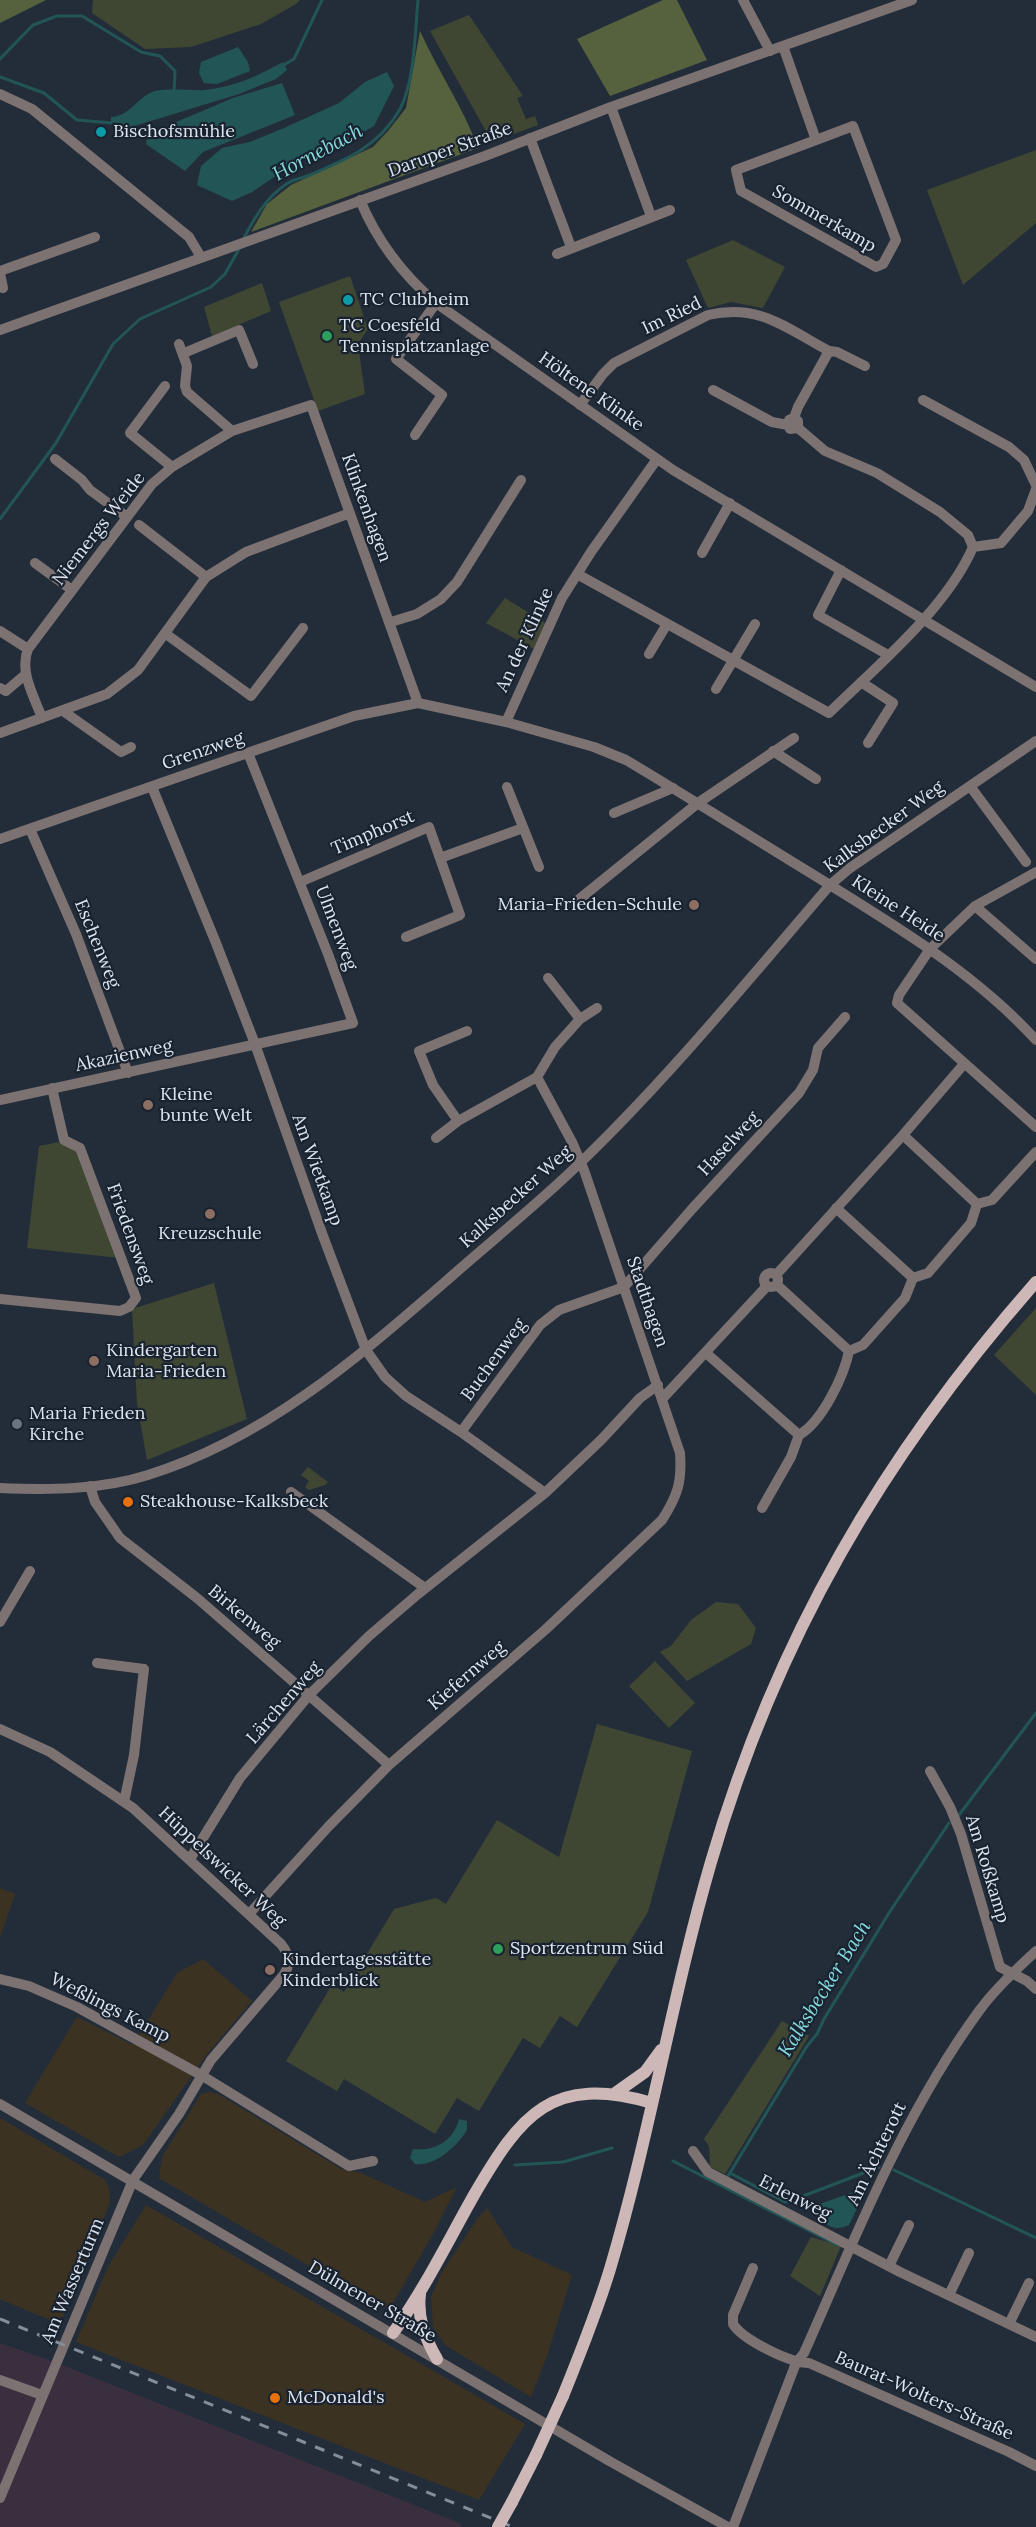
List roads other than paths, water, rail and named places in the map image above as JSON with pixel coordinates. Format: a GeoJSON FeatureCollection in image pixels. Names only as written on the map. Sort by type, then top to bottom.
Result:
{"type":"FeatureCollection","features":[{"type":"Feature","properties":{"kind":"main road"},"geometry":{"type":"LineString","coordinates":[[498,2527],[536,2456],[563,2396],[591,2327],[609,2272],[698,1909],[728,1806],[768,1701],[801,1628],[870,1501],[915,1432],[966,1364],[1036,1282]]}},
{"type":"Feature","properties":{"kind":"main road"},"geometry":{"type":"LineString","coordinates":[[614,2094],[645,2072],[657,2058],[667,2039]]}},
{"type":"Feature","properties":{"kind":"main road"},"geometry":{"type":"LineString","coordinates":[[393,2333],[501,2150],[521,2125],[537,2112],[565,2098],[587,2094],[614,2094],[652,2103]]}},
{"type":"Feature","properties":{"kind":"main road"},"geometry":{"type":"LineString","coordinates":[[421,2287],[418,2305],[422,2326],[427,2343],[436,2359]]}},
{"type":"Feature","properties":{"kind":"street"},"geometry":{"type":"LineString","coordinates":[[742,0],[770,51]]}},
{"type":"Feature","properties":{"kind":"street","name":"Daruper Straße"},"geometry":{"type":"LineString","coordinates":[[0,330],[485,156],[611,107],[912,0]]}},
{"type":"Feature","properties":{"kind":"street"},"geometry":{"type":"LineString","coordinates":[[783,46],[816,140]]}},
{"type":"Feature","properties":{"kind":"street"},"geometry":{"type":"LineString","coordinates":[[0,94],[32,109],[67,137],[189,237],[201,257]]}},
{"type":"Feature","properties":{"kind":"street"},"geometry":{"type":"LineString","coordinates":[[611,107],[651,216]]}},
{"type":"Feature","properties":{"kind":"street","name":"Sommerkamp"},"geometry":{"type":"LineString","coordinates":[[853,126],[896,240],[884,264],[876,267],[741,191],[736,170],[816,140],[853,126]]}},
{"type":"Feature","properties":{"kind":"street"},"geometry":{"type":"LineString","coordinates":[[530,138],[571,248]]}},
{"type":"Feature","properties":{"kind":"street","name":"Höltene Klinke"},"geometry":{"type":"LineString","coordinates":[[360,200],[392,259],[412,282],[436,303],[657,459],[1036,687]]}},
{"type":"Feature","properties":{"kind":"street"},"geometry":{"type":"LineString","coordinates":[[557,254],[670,210]]}},
{"type":"Feature","properties":{"kind":"street"},"geometry":{"type":"LineString","coordinates":[[3,288],[0,272],[95,237]]}},
{"type":"Feature","properties":{"kind":"street"},"geometry":{"type":"LineString","coordinates":[[415,435],[442,395],[396,359],[436,303]]}},
{"type":"Feature","properties":{"kind":"street","name":"Im Ried"},"geometry":{"type":"LineString","coordinates":[[580,405],[614,363],[714,313],[732,311],[764,315],[829,351],[837,352],[865,366]]}},
{"type":"Feature","properties":{"kind":"street"},"geometry":{"type":"LineString","coordinates":[[232,431],[187,392],[185,386],[187,366],[181,348],[239,330],[254,364]]}},
{"type":"Feature","properties":{"kind":"street"},"geometry":{"type":"LineString","coordinates":[[793,424],[798,407],[829,351]]}},
{"type":"Feature","properties":{"kind":"street"},"geometry":{"type":"LineString","coordinates":[[165,386],[130,434],[172,466]]}},
{"type":"Feature","properties":{"kind":"street"},"geometry":{"type":"LineString","coordinates":[[577,573],[829,713],[924,619],[966,563],[973,548],[968,535],[940,512],[877,473],[825,451],[793,424],[772,422],[714,390]]}},
{"type":"Feature","properties":{"kind":"street"},"geometry":{"type":"LineString","coordinates":[[923,400],[1009,447],[1024,460],[1036,487],[1028,511],[1001,543],[973,548]]}},
{"type":"Feature","properties":{"kind":"street","name":"Niemergs Weide"},"geometry":{"type":"LineString","coordinates":[[28,649],[152,484],[172,466],[232,431],[311,405]]}},
{"type":"Feature","properties":{"kind":"street","name":"Klinkenhagen"},"geometry":{"type":"LineString","coordinates":[[311,405],[391,622],[418,703]]}},
{"type":"Feature","properties":{"kind":"street"},"geometry":{"type":"LineString","coordinates":[[55,459],[82,480],[90,490],[127,516]]}},
{"type":"Feature","properties":{"kind":"street","name":"An der Klinke"},"geometry":{"type":"LineString","coordinates":[[506,722],[549,624],[577,573],[657,459]]}},
{"type":"Feature","properties":{"kind":"street"},"geometry":{"type":"LineString","coordinates":[[391,622],[417,614],[441,599],[457,582],[521,480]]}},
{"type":"Feature","properties":{"kind":"street"},"geometry":{"type":"LineString","coordinates":[[702,553],[730,503]]}},
{"type":"Feature","properties":{"kind":"street"},"geometry":{"type":"LineString","coordinates":[[0,733],[107,694],[138,670],[206,577],[246,552],[350,513]]}},
{"type":"Feature","properties":{"kind":"street"},"geometry":{"type":"LineString","coordinates":[[139,525],[206,577]]}},
{"type":"Feature","properties":{"kind":"street"},"geometry":{"type":"LineString","coordinates":[[35,563],[72,590]]}},
{"type":"Feature","properties":{"kind":"street"},"geometry":{"type":"LineString","coordinates":[[841,570],[818,615],[888,655]]}},
{"type":"Feature","properties":{"kind":"street"},"geometry":{"type":"LineString","coordinates":[[649,654],[667,624]]}},
{"type":"Feature","properties":{"kind":"street"},"geometry":{"type":"LineString","coordinates":[[716,689],[755,624]]}},
{"type":"Feature","properties":{"kind":"street"},"geometry":{"type":"LineString","coordinates":[[165,634],[251,696],[303,628]]}},
{"type":"Feature","properties":{"kind":"street"},"geometry":{"type":"LineString","coordinates":[[0,631],[28,649],[25,658],[26,674],[42,718]]}},
{"type":"Feature","properties":{"kind":"street"},"geometry":{"type":"LineString","coordinates":[[0,688],[6,691],[10,689],[26,674]]}},
{"type":"Feature","properties":{"kind":"street"},"geometry":{"type":"LineString","coordinates":[[861,682],[893,703],[868,743]]}},
{"type":"Feature","properties":{"kind":"street","name":"Kleine Heide"},"geometry":{"type":"LineString","coordinates":[[418,703],[506,722],[594,747],[626,760],[930,949],[978,984],[1036,1040]]}},
{"type":"Feature","properties":{"kind":"street","name":"Grenzweg"},"geometry":{"type":"LineString","coordinates":[[0,839],[354,716],[418,703]]}},
{"type":"Feature","properties":{"kind":"street"},"geometry":{"type":"LineString","coordinates":[[63,711],[121,752],[131,747]]}},
{"type":"Feature","properties":{"kind":"street"},"geometry":{"type":"LineString","coordinates":[[577,901],[698,803],[794,738]]}},
{"type":"Feature","properties":{"kind":"street","name":"Kalksbecker Weg"},"geometry":{"type":"LineString","coordinates":[[0,1488],[39,1490],[90,1486],[148,1475],[229,1441],[291,1406],[366,1350],[581,1162],[679,1060],[830,885],[850,868],[1036,741]]}},
{"type":"Feature","properties":{"kind":"street"},"geometry":{"type":"LineString","coordinates":[[773,751],[816,779]]}},
{"type":"Feature","properties":{"kind":"street","name":"Ulmenweg"},"geometry":{"type":"LineString","coordinates":[[248,753],[353,1023],[255,1044]]}},
{"type":"Feature","properties":{"kind":"street","name":"Kalksbecker Weg"},"geometry":{"type":"LineString","coordinates":[[970,786],[1026,862]]}},
{"type":"Feature","properties":{"kind":"street","name":"Am Wietkamp"},"geometry":{"type":"LineString","coordinates":[[152,787],[255,1044],[322,1236],[366,1350],[385,1377],[406,1396],[545,1492]]}},
{"type":"Feature","properties":{"kind":"street"},"geometry":{"type":"LineString","coordinates":[[507,787],[539,867]]}},
{"type":"Feature","properties":{"kind":"street"},"geometry":{"type":"LineString","coordinates":[[614,813],[673,788]]}},
{"type":"Feature","properties":{"kind":"street","name":"Timphorst"},"geometry":{"type":"LineString","coordinates":[[300,882],[429,827],[460,915],[406,937]]}},
{"type":"Feature","properties":{"kind":"street"},"geometry":{"type":"LineString","coordinates":[[440,858],[523,828]]}},
{"type":"Feature","properties":{"kind":"street","name":"Eschenweg"},"geometry":{"type":"LineString","coordinates":[[30,829],[80,943],[128,1073]]}},
{"type":"Feature","properties":{"kind":"street"},"geometry":{"type":"LineString","coordinates":[[1036,872],[975,906],[930,949],[898,995],[897,1003],[1036,1127]]}},
{"type":"Feature","properties":{"kind":"street"},"geometry":{"type":"LineString","coordinates":[[975,906],[1036,960]]}},
{"type":"Feature","properties":{"kind":"street"},"geometry":{"type":"LineString","coordinates":[[548,978],[580,1019]]}},
{"type":"Feature","properties":{"kind":"street"},"geometry":{"type":"LineString","coordinates":[[436,1138],[458,1121],[537,1077],[555,1047],[580,1019],[597,1008]]}},
{"type":"Feature","properties":{"kind":"street","name":"Haselweg"},"geometry":{"type":"LineString","coordinates":[[624,1287],[799,1093],[813,1070],[818,1048],[845,1017]]}},
{"type":"Feature","properties":{"kind":"street"},"geometry":{"type":"LineString","coordinates":[[458,1121],[433,1085],[419,1052],[467,1031]]}},
{"type":"Feature","properties":{"kind":"street","name":"Akazienweg"},"geometry":{"type":"LineString","coordinates":[[0,1100],[255,1044]]}},
{"type":"Feature","properties":{"kind":"street"},"geometry":{"type":"LineString","coordinates":[[663,1398],[773,1282],[964,1064]]}},
{"type":"Feature","properties":{"kind":"street","name":"Stadthagen"},"geometry":{"type":"LineString","coordinates":[[537,1077],[581,1162],[680,1453]]}},
{"type":"Feature","properties":{"kind":"street","name":"Friedensweg"},"geometry":{"type":"LineString","coordinates":[[0,1299],[120,1311],[129,1307],[136,1298],[80,1148],[64,1140],[52,1088]]}},
{"type":"Feature","properties":{"kind":"street"},"geometry":{"type":"LineString","coordinates":[[903,1135],[977,1204]]}},
{"type":"Feature","properties":{"kind":"street"},"geometry":{"type":"LineString","coordinates":[[977,1204],[992,1200],[1036,1152]]}},
{"type":"Feature","properties":{"kind":"street"},"geometry":{"type":"LineString","coordinates":[[849,1351],[863,1345],[882,1325],[905,1298],[913,1278],[928,1273],[971,1223],[977,1204]]}},
{"type":"Feature","properties":{"kind":"street"},"geometry":{"type":"LineString","coordinates":[[836,1208],[913,1278]]}},
{"type":"Feature","properties":{"kind":"street"},"geometry":{"type":"LineString","coordinates":[[773,1282],[849,1351]]}},
{"type":"Feature","properties":{"kind":"street","name":"Buchenweg"},"geometry":{"type":"LineString","coordinates":[[461,1432],[540,1325],[559,1310],[624,1287]]}},
{"type":"Feature","properties":{"kind":"street"},"geometry":{"type":"LineString","coordinates":[[762,1508],[791,1457],[799,1435],[809,1429],[844,1371],[849,1351]]}},
{"type":"Feature","properties":{"kind":"street"},"geometry":{"type":"LineString","coordinates":[[706,1353],[799,1435]]}},
{"type":"Feature","properties":{"kind":"street","name":"Lärchenweg"},"geometry":{"type":"LineString","coordinates":[[190,1858],[240,1778],[309,1695],[369,1636],[545,1492],[601,1440],[640,1398],[658,1385]]}},
{"type":"Feature","properties":{"kind":"street","name":"Kiefernweg"},"geometry":{"type":"LineString","coordinates":[[249,1914],[328,1827],[389,1765],[544,1630],[662,1520],[674,1502],[680,1485],[680,1453]]}},
{"type":"Feature","properties":{"kind":"street","name":"Birkenweg"},"geometry":{"type":"LineString","coordinates":[[90,1486],[95,1502],[120,1538],[197,1598],[389,1765]]}},
{"type":"Feature","properties":{"kind":"street"},"geometry":{"type":"LineString","coordinates":[[291,1492],[425,1588]]}},
{"type":"Feature","properties":{"kind":"street"},"geometry":{"type":"LineString","coordinates":[[0,1622],[30,1571]]}},
{"type":"Feature","properties":{"kind":"street"},"geometry":{"type":"LineString","coordinates":[[97,1663],[144,1669],[134,1755],[124,1802]]}},
{"type":"Feature","properties":{"kind":"street","name":"Hüppelswicker Weg"},"geometry":{"type":"LineString","coordinates":[[0,1729],[50,1752],[124,1802],[190,1858],[275,1939],[288,1955],[286,1972],[246,2017],[201,2075]]}},
{"type":"Feature","properties":{"kind":"street","name":"Am Roßkamp"},"geometry":{"type":"LineString","coordinates":[[930,1771],[950,1807],[961,1834],[1000,1967],[1012,1974]]}},
{"type":"Feature","properties":{"kind":"street","name":"Am Ächterott"},"geometry":{"type":"LineString","coordinates":[[733,2527],[796,2363],[804,2353],[889,2163],[940,2069],[980,2009],[1036,1951]]}},
{"type":"Feature","properties":{"kind":"street"},"geometry":{"type":"LineString","coordinates":[[1012,1974],[1027,1981],[1036,1989]]}},
{"type":"Feature","properties":{"kind":"street","name":"Weßlings Kamp"},"geometry":{"type":"LineString","coordinates":[[0,1979],[29,1986],[77,2007],[201,2075],[349,2166],[373,2161]]}},
{"type":"Feature","properties":{"kind":"street"},"geometry":{"type":"LineString","coordinates":[[133,2180],[179,2114],[201,2075]]}},
{"type":"Feature","properties":{"kind":"street","name":"Dülmener Straße"},"geometry":{"type":"LineString","coordinates":[[0,2103],[728,2527]]}},
{"type":"Feature","properties":{"kind":"street","name":"Erlenweg"},"geometry":{"type":"LineString","coordinates":[[693,2151],[708,2172],[889,2266],[1036,2337]]}},
{"type":"Feature","properties":{"kind":"street","name":"Am Wasserturm"},"geometry":{"type":"LineString","coordinates":[[0,2498],[133,2180]]}},
{"type":"Feature","properties":{"kind":"street"},"geometry":{"type":"LineString","coordinates":[[889,2266],[909,2225]]}},
{"type":"Feature","properties":{"kind":"street"},"geometry":{"type":"LineString","coordinates":[[949,2295],[969,2253]]}},
{"type":"Feature","properties":{"kind":"street"},"geometry":{"type":"LineString","coordinates":[[753,2268],[733,2315],[733,2324],[744,2337],[796,2363]]}},
{"type":"Feature","properties":{"kind":"street"},"geometry":{"type":"LineString","coordinates":[[1009,2324],[1029,2283]]}},
{"type":"Feature","properties":{"kind":"street","name":"Baurat-Wolters-Straße"},"geometry":{"type":"LineString","coordinates":[[796,2363],[809,2363],[1036,2466]]}},
{"type":"Feature","properties":{"kind":"street"},"geometry":{"type":"LineString","coordinates":[[0,2380],[42,2395]]}},
{"type":"Feature","properties":{"kind":"water"},"geometry":{"type":"Polygon","coordinates":[[[238,47],[248,62],[250,71],[217,84],[204,83],[199,73],[201,62],[238,47]]]}},
{"type":"Feature","properties":{"kind":"water"},"geometry":{"type":"Polygon","coordinates":[[[283,62],[287,70],[276,79],[239,94],[131,127],[111,123],[111,117],[123,114],[155,91],[205,90],[236,84],[283,62]]]}},
{"type":"Feature","properties":{"kind":"water"},"geometry":{"type":"Polygon","coordinates":[[[387,72],[394,86],[374,126],[344,143],[293,164],[252,192],[232,201],[197,185],[201,166],[222,148],[250,142],[339,103],[365,82],[387,72]]]}},
{"type":"Feature","properties":{"kind":"water"},"geometry":{"type":"Polygon","coordinates":[[[282,83],[295,115],[203,152],[185,171],[146,144],[148,134],[233,98],[282,83]]]}},
{"type":"Feature","properties":{"kind":"water"},"geometry":{"type":"Polygon","coordinates":[[[459,2119],[467,2121],[467,2130],[458,2142],[438,2159],[415,2164],[410,2158],[413,2149],[429,2149],[442,2143],[453,2133],[459,2119]]]}},
{"type":"Feature","properties":{"kind":"water"},"geometry":{"type":"Polygon","coordinates":[[[859,2190],[860,2202],[849,2225],[839,2228],[831,2227],[817,2214],[820,2204],[859,2190]]]}},
{"type":"Feature","properties":{"kind":"waterway"},"geometry":{"type":"LineString","coordinates":[[282,66],[294,59],[322,0]]}},
{"type":"Feature","properties":{"kind":"waterway","name":"Hornebach"},"geometry":{"type":"LineString","coordinates":[[243,240],[262,208],[280,188],[350,157],[372,142],[392,122],[400,109],[409,85],[414,56],[418,0]]}},
{"type":"Feature","properties":{"kind":"waterway"},"geometry":{"type":"LineString","coordinates":[[0,59],[33,25],[57,16],[82,16],[141,52],[160,56],[175,71],[174,93]]}},
{"type":"Feature","properties":{"kind":"waterway"},"geometry":{"type":"LineString","coordinates":[[0,77],[44,93],[77,120],[112,123]]}},
{"type":"Feature","properties":{"kind":"waterway","name":"Hornebach"},"geometry":{"type":"LineString","coordinates":[[0,519],[56,443],[113,344],[140,319],[211,287],[225,274],[239,249]]}},
{"type":"Feature","properties":{"kind":"waterway","name":"Kalksbecker Bach"},"geometry":{"type":"LineString","coordinates":[[959,1815],[1036,1713]]}},
{"type":"Feature","properties":{"kind":"waterway","name":"Kalksbecker Bach"},"geometry":{"type":"LineString","coordinates":[[728,2176],[889,1913],[949,1823]]}},
{"type":"Feature","properties":{"kind":"waterway"},"geometry":{"type":"LineString","coordinates":[[515,2165],[563,2162],[612,2148]]}},
{"type":"Feature","properties":{"kind":"waterway"},"geometry":{"type":"LineString","coordinates":[[673,2161],[712,2181]]}},
{"type":"Feature","properties":{"kind":"waterway"},"geometry":{"type":"LineString","coordinates":[[798,2198],[879,2167]]}},
{"type":"Feature","properties":{"kind":"waterway"},"geometry":{"type":"LineString","coordinates":[[894,2170],[1036,2238]]}},
{"type":"Feature","properties":{"kind":"waterway"},"geometry":{"type":"LineString","coordinates":[[730,2173],[785,2202],[790,2201]]}},
{"type":"Feature","properties":{"kind":"waterway"},"geometry":{"type":"LineString","coordinates":[[712,2181],[837,2245]]}},
{"type":"Feature","properties":{"kind":"railway"},"geometry":{"type":"LineString","coordinates":[[0,2319],[513,2527]]}},
{"type":"Feature","properties":{"kind":"place","name":"Bischofsmühle"},"geometry":{"type":"Point","coordinates":[101,132]}},
{"type":"Feature","properties":{"kind":"place","name":"TC Clubheim"},"geometry":{"type":"Point","coordinates":[348,300]}},
{"type":"Feature","properties":{"kind":"place","name":"TC Coesfeld Tennisplatzanlage"},"geometry":{"type":"Point","coordinates":[327,336]}},
{"type":"Feature","properties":{"kind":"place","name":"Maria-Frieden-Schule"},"geometry":{"type":"Point","coordinates":[694,905]}},
{"type":"Feature","properties":{"kind":"place","name":"Kleine bunte Welt"},"geometry":{"type":"Point","coordinates":[148,1105]}},
{"type":"Feature","properties":{"kind":"place","name":"Kreuzschule"},"geometry":{"type":"Point","coordinates":[210,1214]}},
{"type":"Feature","properties":{"kind":"place","name":"Kindergarten Maria-Frieden"},"geometry":{"type":"Point","coordinates":[94,1361]}},
{"type":"Feature","properties":{"kind":"place","name":"Maria Frieden Kirche"},"geometry":{"type":"Point","coordinates":[17,1424]}},
{"type":"Feature","properties":{"kind":"place","name":"Steakhouse-Kalksbeck"},"geometry":{"type":"Point","coordinates":[128,1502]}},
{"type":"Feature","properties":{"kind":"place","name":"Sportzentrum Süd"},"geometry":{"type":"Point","coordinates":[498,1949]}},
{"type":"Feature","properties":{"kind":"place","name":"Kindertagesstätte Kinderblick"},"geometry":{"type":"Point","coordinates":[270,1970]}},
{"type":"Feature","properties":{"kind":"place","name":"McDonald's"},"geometry":{"type":"Point","coordinates":[275,2398]}}]}
